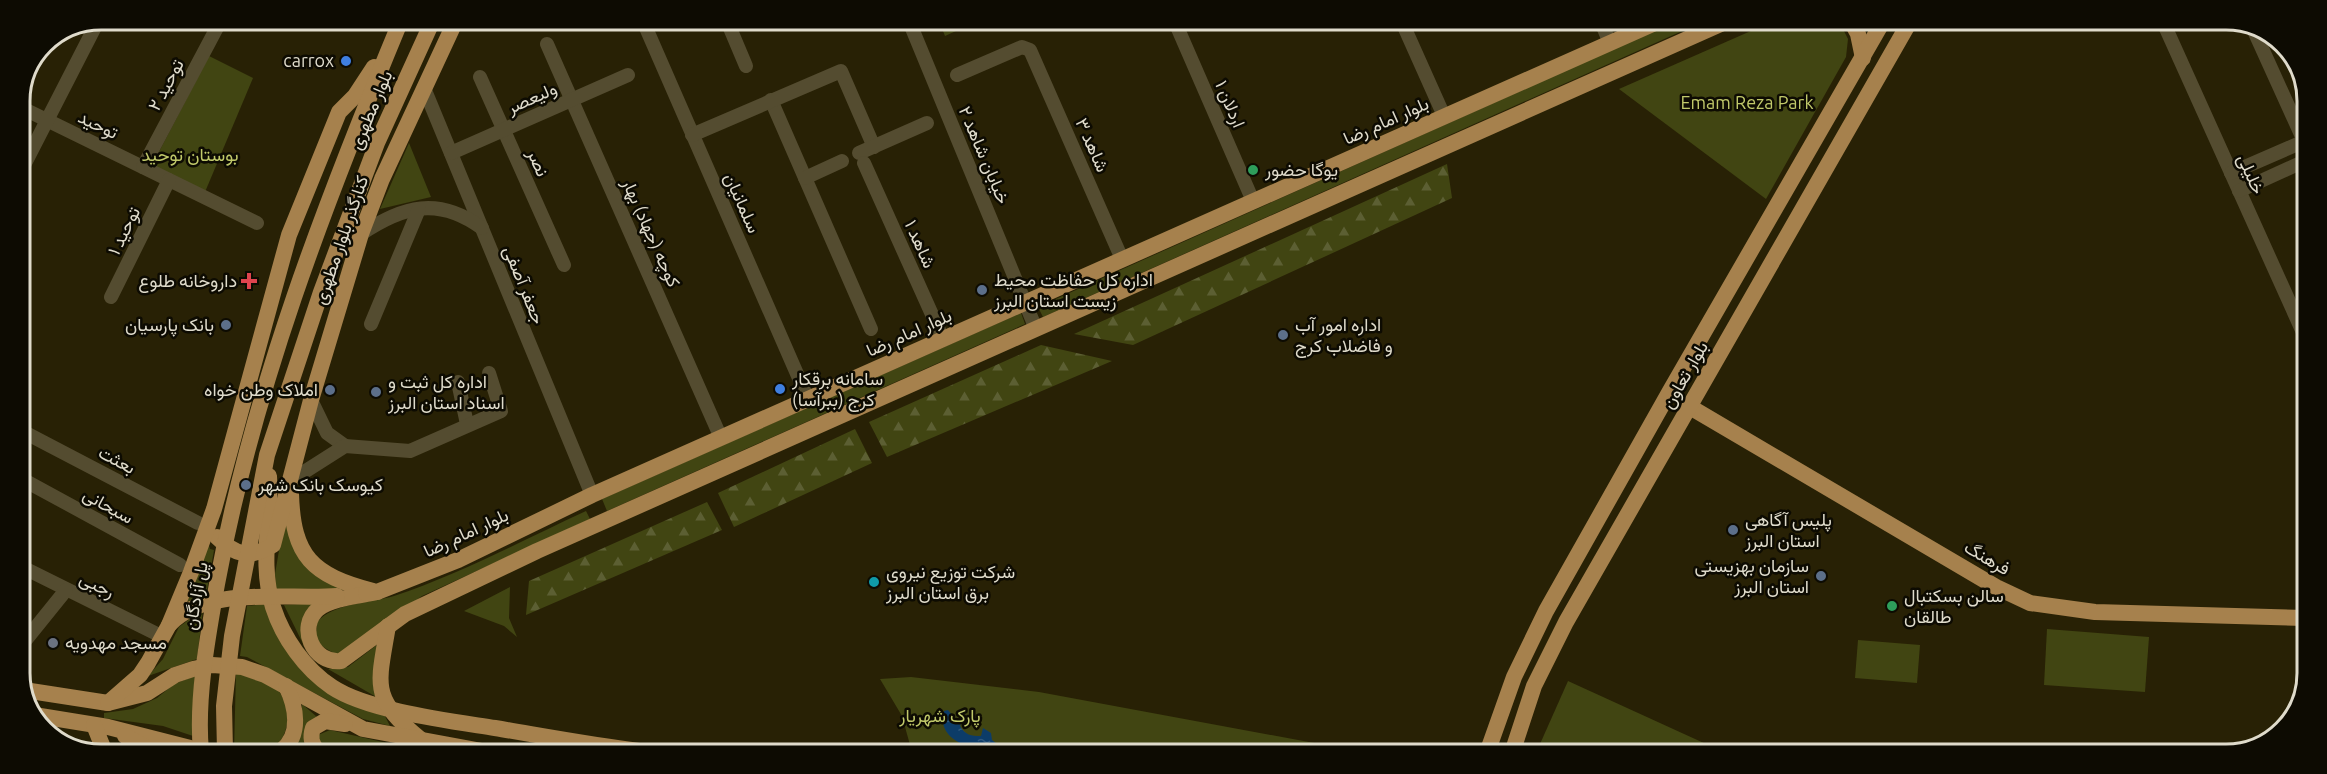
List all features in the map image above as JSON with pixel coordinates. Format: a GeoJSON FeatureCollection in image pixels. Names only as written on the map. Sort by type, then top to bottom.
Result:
{"type":"FeatureCollection","features":[{"type":"Feature","properties":{"kind":"main road","name":"بلوار مطهری"},"geometry":{"type":"LineString","coordinates":[[246,450],[298,283],[396,30]]}},
{"type":"Feature","properties":{"kind":"main road"},"geometry":{"type":"LineString","coordinates":[[108,703],[140,675],[164,630],[214,509],[289,236],[339,112],[355,96],[396,30]]}},
{"type":"Feature","properties":{"kind":"main road","name":"بلوار مطهری"},"geometry":{"type":"LineString","coordinates":[[267,455],[321,292],[377,143],[428,30]]}},
{"type":"Feature","properties":{"kind":"main road","name":"کنارگذر بلوار مطهری"},"geometry":{"type":"LineString","coordinates":[[290,481],[310,400],[361,234],[382,179],[451,30]]}},
{"type":"Feature","properties":{"kind":"main road","name":"بلوار امام رضا"},"geometry":{"type":"LineString","coordinates":[[164,630],[186,610],[201,603],[232,599],[322,597],[377,592],[458,560],[592,495],[1638,30]]}},
{"type":"Feature","properties":{"kind":"main road"},"geometry":{"type":"LineString","coordinates":[[377,592],[320,608],[310,622],[311,644],[323,658],[341,661],[388,626],[430,601],[537,551],[1707,30]]}},
{"type":"Feature","properties":{"kind":"main road"},"geometry":{"type":"LineString","coordinates":[[1856,30],[1863,58]]}},
{"type":"Feature","properties":{"kind":"main road","name":"بلوار تعاون"},"geometry":{"type":"LineString","coordinates":[[1490,744],[1514,676],[1546,611],[1878,30]]}},
{"type":"Feature","properties":{"kind":"main road","name":"بلوار تعاون"},"geometry":{"type":"LineString","coordinates":[[1515,744],[1534,686],[1566,622],[1905,30]]}},
{"type":"Feature","properties":{"kind":"main road"},"geometry":{"type":"LineString","coordinates":[[1806,155],[1827,167]]}},
{"type":"Feature","properties":{"kind":"main road","name":"فرهنگ"},"geometry":{"type":"LineString","coordinates":[[1690,407],[1996,587],[2030,603],[2095,612],[2297,618]]}},
{"type":"Feature","properties":{"kind":"main road","name":"پل آزادگان"},"geometry":{"type":"LineString","coordinates":[[201,744],[204,670],[210,622],[229,519],[246,450]]}},
{"type":"Feature","properties":{"kind":"main road"},"geometry":{"type":"LineString","coordinates":[[267,455],[271,500],[266,543],[266,572],[273,607],[288,639],[312,670],[333,688],[390,708],[455,722],[595,744]]}},
{"type":"Feature","properties":{"kind":"main road"},"geometry":{"type":"LineString","coordinates":[[225,744],[225,706],[232,636],[267,455]]}},
{"type":"Feature","properties":{"kind":"main road"},"geometry":{"type":"LineString","coordinates":[[214,509],[218,537],[228,548],[242,553],[257,554],[273,545],[278,532],[282,503],[290,481]]}},
{"type":"Feature","properties":{"kind":"main road"},"geometry":{"type":"LineString","coordinates":[[290,481],[292,525],[297,544],[307,558],[339,582],[377,592]]}},
{"type":"Feature","properties":{"kind":"main road"},"geometry":{"type":"LineString","coordinates":[[388,626],[380,676],[383,701],[398,721],[423,742]]}},
{"type":"Feature","properties":{"kind":"main road"},"geometry":{"type":"LineString","coordinates":[[32,691],[108,703],[135,698],[175,675],[212,665],[242,667],[286,686],[363,729]]}},
{"type":"Feature","properties":{"kind":"main road"},"geometry":{"type":"LineString","coordinates":[[286,686],[296,711],[295,727],[287,744]]}},
{"type":"Feature","properties":{"kind":"main road"},"geometry":{"type":"LineString","coordinates":[[46,717],[101,726],[176,744]]}},
{"type":"Feature","properties":{"kind":"main road"},"geometry":{"type":"LineString","coordinates":[[313,744],[311,736],[318,724],[337,722],[436,744]]}},
{"type":"Feature","properties":{"kind":"main road"},"geometry":{"type":"LineString","coordinates":[[101,726],[103,744]]}},
{"type":"Feature","properties":{"kind":"main road"},"geometry":{"type":"LineString","coordinates":[[101,726],[140,744]]}},
{"type":"Feature","properties":{"kind":"street","name":"توحید ۲"},"geometry":{"type":"LineString","coordinates":[[143,167],[217,30]]}},
{"type":"Feature","properties":{"kind":"street","name":"سلمانیان"},"geometry":{"type":"LineString","coordinates":[[647,30],[808,399]]}},
{"type":"Feature","properties":{"kind":"street"},"geometry":{"type":"LineString","coordinates":[[731,30],[746,66]]}},
{"type":"Feature","properties":{"kind":"street","name":"خیابان شاهد ۲"},"geometry":{"type":"LineString","coordinates":[[913,30],[1036,329]]}},
{"type":"Feature","properties":{"kind":"street","name":"اردلان ۱"},"geometry":{"type":"LineString","coordinates":[[1178,30],[1253,201]]}},
{"type":"Feature","properties":{"kind":"street"},"geometry":{"type":"LineString","coordinates":[[1406,30],[1444,116]]}},
{"type":"Feature","properties":{"kind":"street"},"geometry":{"type":"LineString","coordinates":[[1604,30],[1610,43]]}},
{"type":"Feature","properties":{"kind":"street","name":"خلیلی"},"geometry":{"type":"LineString","coordinates":[[2167,30],[2297,319]]}},
{"type":"Feature","properties":{"kind":"street"},"geometry":{"type":"LineString","coordinates":[[30,153],[93,31]]}},
{"type":"Feature","properties":{"kind":"street"},"geometry":{"type":"LineString","coordinates":[[2257,37],[2297,121]]}},
{"type":"Feature","properties":{"kind":"street","name":"کوچه (جهاد) بهار"},"geometry":{"type":"LineString","coordinates":[[547,44],[721,438]]}},
{"type":"Feature","properties":{"kind":"street","name":"شاهد ۳"},"geometry":{"type":"LineString","coordinates":[[957,75],[1026,46],[1122,259]]}},
{"type":"Feature","properties":{"kind":"street"},"geometry":{"type":"LineString","coordinates":[[692,135],[841,71],[874,147],[927,123]]}},
{"type":"Feature","properties":{"kind":"street","name":"ولیعصر"},"geometry":{"type":"LineString","coordinates":[[451,153],[628,75]]}},
{"type":"Feature","properties":{"kind":"street","name":"نصر"},"geometry":{"type":"LineString","coordinates":[[480,76],[564,265]]}},
{"type":"Feature","properties":{"kind":"street","name":"جعفر آصفی"},"geometry":{"type":"LineString","coordinates":[[424,88],[592,495]]}},
{"type":"Feature","properties":{"kind":"street"},"geometry":{"type":"LineString","coordinates":[[771,100],[872,329]]}},
{"type":"Feature","properties":{"kind":"street","name":"توحید"},"geometry":{"type":"LineString","coordinates":[[30,112],[257,223]]}},
{"type":"Feature","properties":{"kind":"street"},"geometry":{"type":"LineString","coordinates":[[2231,173],[2297,144]]}},
{"type":"Feature","properties":{"kind":"street","name":"شاهد ۱"},"geometry":{"type":"LineString","coordinates":[[874,147],[862,158],[943,339]]}},
{"type":"Feature","properties":{"kind":"street"},"geometry":{"type":"LineString","coordinates":[[805,178],[842,161]]}},
{"type":"Feature","properties":{"kind":"street"},"geometry":{"type":"LineString","coordinates":[[2239,191],[2297,165]]}},
{"type":"Feature","properties":{"kind":"street","name":"توحید ۱"},"geometry":{"type":"LineString","coordinates":[[111,297],[169,180]]}},
{"type":"Feature","properties":{"kind":"street"},"geometry":{"type":"LineString","coordinates":[[361,234],[394,213],[419,209],[449,210],[482,228]]}},
{"type":"Feature","properties":{"kind":"street"},"geometry":{"type":"LineString","coordinates":[[371,324],[419,209]]}},
{"type":"Feature","properties":{"kind":"street"},"geometry":{"type":"LineString","coordinates":[[310,400],[327,433],[345,446],[410,450],[501,411],[489,373]]}},
{"type":"Feature","properties":{"kind":"street"},"geometry":{"type":"LineString","coordinates":[[458,382],[467,424]]}},
{"type":"Feature","properties":{"kind":"street","name":"بعثت"},"geometry":{"type":"LineString","coordinates":[[30,435],[198,523]]}},
{"type":"Feature","properties":{"kind":"street"},"geometry":{"type":"LineString","coordinates":[[290,481],[345,446]]}},
{"type":"Feature","properties":{"kind":"street","name":"سبحانی"},"geometry":{"type":"LineString","coordinates":[[30,483],[180,565]]}},
{"type":"Feature","properties":{"kind":"street","name":"رجبی"},"geometry":{"type":"LineString","coordinates":[[30,571],[66,590],[164,630]]}},
{"type":"Feature","properties":{"kind":"street"},"geometry":{"type":"LineString","coordinates":[[30,635],[66,590]]}},
{"type":"Feature","properties":{"kind":"green space"},"geometry":{"type":"Polygon","coordinates":[[[943,30],[958,30],[945,36],[943,30]]]}},
{"type":"Feature","properties":{"kind":"green space"},"geometry":{"type":"Polygon","coordinates":[[[1656,30],[1684,30],[1043,317],[1038,307],[1656,30]]]}},
{"type":"Feature","properties":{"kind":"green space","name":"Emam Reza Park"},"geometry":{"type":"Polygon","coordinates":[[[1753,30],[1844,30],[1848,39],[1846,57],[1766,199],[1619,89],[1753,30]]]}},
{"type":"Feature","properties":{"kind":"green space","name":"بوستان توحید"},"geometry":{"type":"Polygon","coordinates":[[[209,56],[253,78],[205,192],[150,169],[209,56]]]}},
{"type":"Feature","properties":{"kind":"green space"},"geometry":{"type":"Polygon","coordinates":[[[409,143],[431,197],[380,209],[409,143]]]}},
{"type":"Feature","properties":{"kind":"green space"},"geometry":{"type":"Polygon","coordinates":[[[1447,164],[1452,198],[1133,345],[1074,334],[1447,164]]]}},
{"type":"Feature","properties":{"kind":"green space"},"geometry":{"type":"Polygon","coordinates":[[[1021,313],[1025,324],[607,511],[602,499],[1021,313]]]}},
{"type":"Feature","properties":{"kind":"green space"},"geometry":{"type":"Polygon","coordinates":[[[1041,345],[1112,361],[887,457],[869,422],[1041,345]]]}},
{"type":"Feature","properties":{"kind":"green space"},"geometry":{"type":"Polygon","coordinates":[[[855,429],[872,463],[734,527],[718,493],[855,429]]]}},
{"type":"Feature","properties":{"kind":"green space"},"geometry":{"type":"Polygon","coordinates":[[[707,502],[722,530],[526,615],[529,581],[707,502]]]}},
{"type":"Feature","properties":{"kind":"green space"},"geometry":{"type":"Polygon","coordinates":[[[287,503],[290,537],[301,557],[347,590],[276,592],[275,574],[287,503]]]}},
{"type":"Feature","properties":{"kind":"green space"},"geometry":{"type":"Polygon","coordinates":[[[586,511],[590,519],[422,596],[340,657],[315,642],[317,622],[333,611],[394,596],[419,587],[586,511]]]}},
{"type":"Feature","properties":{"kind":"green space"},"geometry":{"type":"Polygon","coordinates":[[[208,542],[210,549],[214,550],[206,596],[187,602],[208,542]]]}},
{"type":"Feature","properties":{"kind":"green space"},"geometry":{"type":"Polygon","coordinates":[[[510,587],[509,618],[517,637],[504,626],[464,611],[510,587]]]}},
{"type":"Feature","properties":{"kind":"green space"},"geometry":{"type":"Polygon","coordinates":[[[319,603],[304,646],[284,605],[319,603]]]}},
{"type":"Feature","properties":{"kind":"green space"},"geometry":{"type":"Polygon","coordinates":[[[267,604],[283,642],[385,716],[390,726],[363,719],[247,657],[240,656],[247,606],[267,604]]]}},
{"type":"Feature","properties":{"kind":"green space"},"geometry":{"type":"Polygon","coordinates":[[[203,609],[197,659],[148,676],[163,659],[179,627],[203,609]]]}},
{"type":"Feature","properties":{"kind":"green space"},"geometry":{"type":"Polygon","coordinates":[[[2047,629],[2149,637],[2145,692],[2044,685],[2047,629]]]}},
{"type":"Feature","properties":{"kind":"green space"},"geometry":{"type":"Polygon","coordinates":[[[1858,640],[1920,645],[1917,683],[1855,678],[1858,640]]]}},
{"type":"Feature","properties":{"kind":"green space"},"geometry":{"type":"Polygon","coordinates":[[[382,641],[378,698],[328,669],[348,667],[382,641]]]}},
{"type":"Feature","properties":{"kind":"green space"},"geometry":{"type":"Polygon","coordinates":[[[236,672],[264,679],[273,685],[285,703],[287,724],[278,744],[234,744],[236,672]]]}},
{"type":"Feature","properties":{"kind":"green space"},"geometry":{"type":"Polygon","coordinates":[[[195,676],[193,736],[163,726],[104,718],[104,713],[133,709],[157,698],[174,684],[195,676]]]}},
{"type":"Feature","properties":{"kind":"green space","name":"پارک شهریار"},"geometry":{"type":"Polygon","coordinates":[[[911,677],[1039,692],[1319,744],[910,744],[902,716],[880,679],[911,677]]]}},
{"type":"Feature","properties":{"kind":"green space"},"geometry":{"type":"Polygon","coordinates":[[[1568,681],[1706,744],[1540,744],[1568,681]]]}},
{"type":"Feature","properties":{"kind":"green space"},"geometry":{"type":"Polygon","coordinates":[[[302,704],[317,717],[306,732],[304,744],[293,744],[302,723],[302,704]]]}},
{"type":"Feature","properties":{"kind":"green space"},"geometry":{"type":"Polygon","coordinates":[[[330,730],[391,744],[320,744],[318,735],[330,730]]]}},
{"type":"Feature","properties":{"kind":"water"},"geometry":{"type":"Polygon","coordinates":[[[948,710],[957,721],[959,718],[962,721],[960,726],[966,733],[981,736],[983,728],[991,733],[992,740],[997,744],[961,744],[946,731],[943,722],[944,711],[948,710]]]}},
{"type":"Feature","properties":{"kind":"place","name":"carrox"},"geometry":{"type":"Point","coordinates":[346,61]}},
{"type":"Feature","properties":{"kind":"place","name":"یوگا حضور"},"geometry":{"type":"Point","coordinates":[1253,170]}},
{"type":"Feature","properties":{"kind":"place","name":"داروخانه طلوع"},"geometry":{"type":"Point","coordinates":[249,281]}},
{"type":"Feature","properties":{"kind":"place","name":"اداره کل حفاظت محیط زیست استان البرز"},"geometry":{"type":"Point","coordinates":[982,290]}},
{"type":"Feature","properties":{"kind":"place","name":"بانک پارسیان"},"geometry":{"type":"Point","coordinates":[226,325]}},
{"type":"Feature","properties":{"kind":"place","name":"اداره امور آب و فاضلاب کرج"},"geometry":{"type":"Point","coordinates":[1283,335]}},
{"type":"Feature","properties":{"kind":"place","name":"سامانه برقکار کرج (ببرآسا)"},"geometry":{"type":"Point","coordinates":[780,389]}},
{"type":"Feature","properties":{"kind":"place","name":"املاک وطن خواه"},"geometry":{"type":"Point","coordinates":[330,390]}},
{"type":"Feature","properties":{"kind":"place","name":"اداره کل ثبت و اسناد استان البرز"},"geometry":{"type":"Point","coordinates":[376,392]}},
{"type":"Feature","properties":{"kind":"place","name":"کیوسک بانک شهر"},"geometry":{"type":"Point","coordinates":[246,485]}},
{"type":"Feature","properties":{"kind":"place","name":"پلیس آگاهی استان البرز"},"geometry":{"type":"Point","coordinates":[1733,530]}},
{"type":"Feature","properties":{"kind":"place","name":"سازمان بهزیستی استان البرز"},"geometry":{"type":"Point","coordinates":[1821,576]}},
{"type":"Feature","properties":{"kind":"place","name":"شرکت توزیع نیروی برق استان البرز"},"geometry":{"type":"Point","coordinates":[874,582]}},
{"type":"Feature","properties":{"kind":"place","name":"سالن بسکتبال طالقان"},"geometry":{"type":"Point","coordinates":[1892,606]}},
{"type":"Feature","properties":{"kind":"place","name":"مسجد مهدویه"},"geometry":{"type":"Point","coordinates":[53,643]}}]}
